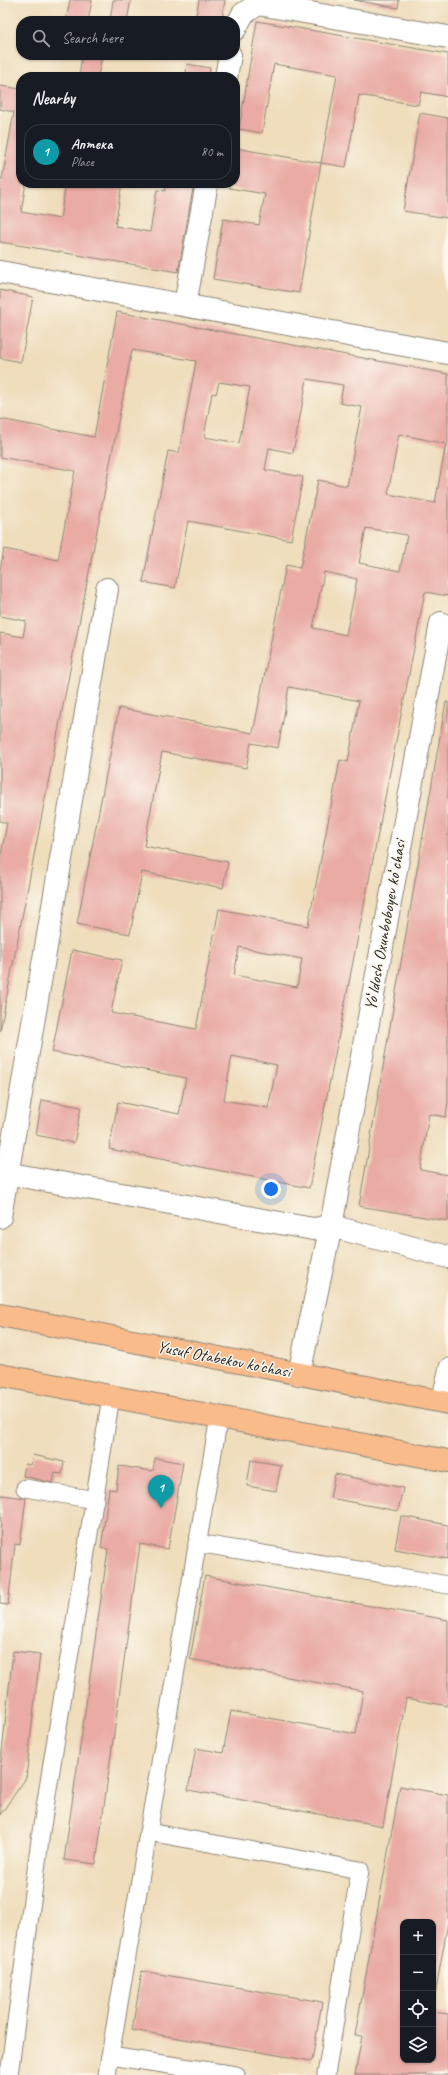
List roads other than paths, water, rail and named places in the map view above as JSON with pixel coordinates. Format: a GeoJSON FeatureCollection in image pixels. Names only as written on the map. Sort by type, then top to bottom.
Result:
{"type":"FeatureCollection","features":[{"type":"Feature","properties":{"kind":"main road","name":"Yusuf Otabekov ko'chasi"},"geometry":{"type":"LineString","coordinates":[[0,1315],[444,1403]]}},
{"type":"Feature","properties":{"kind":"main road"},"geometry":{"type":"LineString","coordinates":[[0,1375],[448,1461]]}},
{"type":"Feature","properties":{"kind":"street"},"geometry":{"type":"LineString","coordinates":[[240,20],[243,14],[258,4],[448,37]]}},
{"type":"Feature","properties":{"kind":"street"},"geometry":{"type":"LineString","coordinates":[[227,72],[229,60]]}},
{"type":"Feature","properties":{"kind":"street"},"geometry":{"type":"LineString","coordinates":[[184,305],[206,188]]}},
{"type":"Feature","properties":{"kind":"street"},"geometry":{"type":"LineString","coordinates":[[0,272],[448,353]]}},
{"type":"Feature","properties":{"kind":"street"},"geometry":{"type":"LineString","coordinates":[[0,1217],[3,1172],[107,589]]}},
{"type":"Feature","properties":{"kind":"street","name":"Yoʻldosh Oxunboboyev koʻchasi"},"geometry":{"type":"LineString","coordinates":[[299,1374],[331,1226],[441,624]]}},
{"type":"Feature","properties":{"kind":"street"},"geometry":{"type":"LineString","coordinates":[[3,1172],[313,1229],[331,1226],[448,1256]]}},
{"type":"Feature","properties":{"kind":"lane"},"geometry":{"type":"LineString","coordinates":[[444,1403],[448,1367]]}},
{"type":"Feature","properties":{"kind":"lane"},"geometry":{"type":"LineString","coordinates":[[9,2075],[41,1832],[111,1397]]}},
{"type":"Feature","properties":{"kind":"lane"},"geometry":{"type":"LineString","coordinates":[[107,2075],[219,1417]]}},
{"type":"Feature","properties":{"kind":"lane"},"geometry":{"type":"LineString","coordinates":[[25,1488],[95,1500]]}},
{"type":"Feature","properties":{"kind":"lane"},"geometry":{"type":"LineString","coordinates":[[197,1543],[448,1585]]}},
{"type":"Feature","properties":{"kind":"lane"},"geometry":{"type":"LineString","coordinates":[[148,1832],[360,1870],[326,2075]]}},
{"type":"Feature","properties":{"kind":"lane"},"geometry":{"type":"LineString","coordinates":[[110,2056],[236,2075]]}},
{"type":"Feature","properties":{"kind":"place","name":"Аптека"},"geometry":{"type":"Point","coordinates":[161,1508]}}]}
